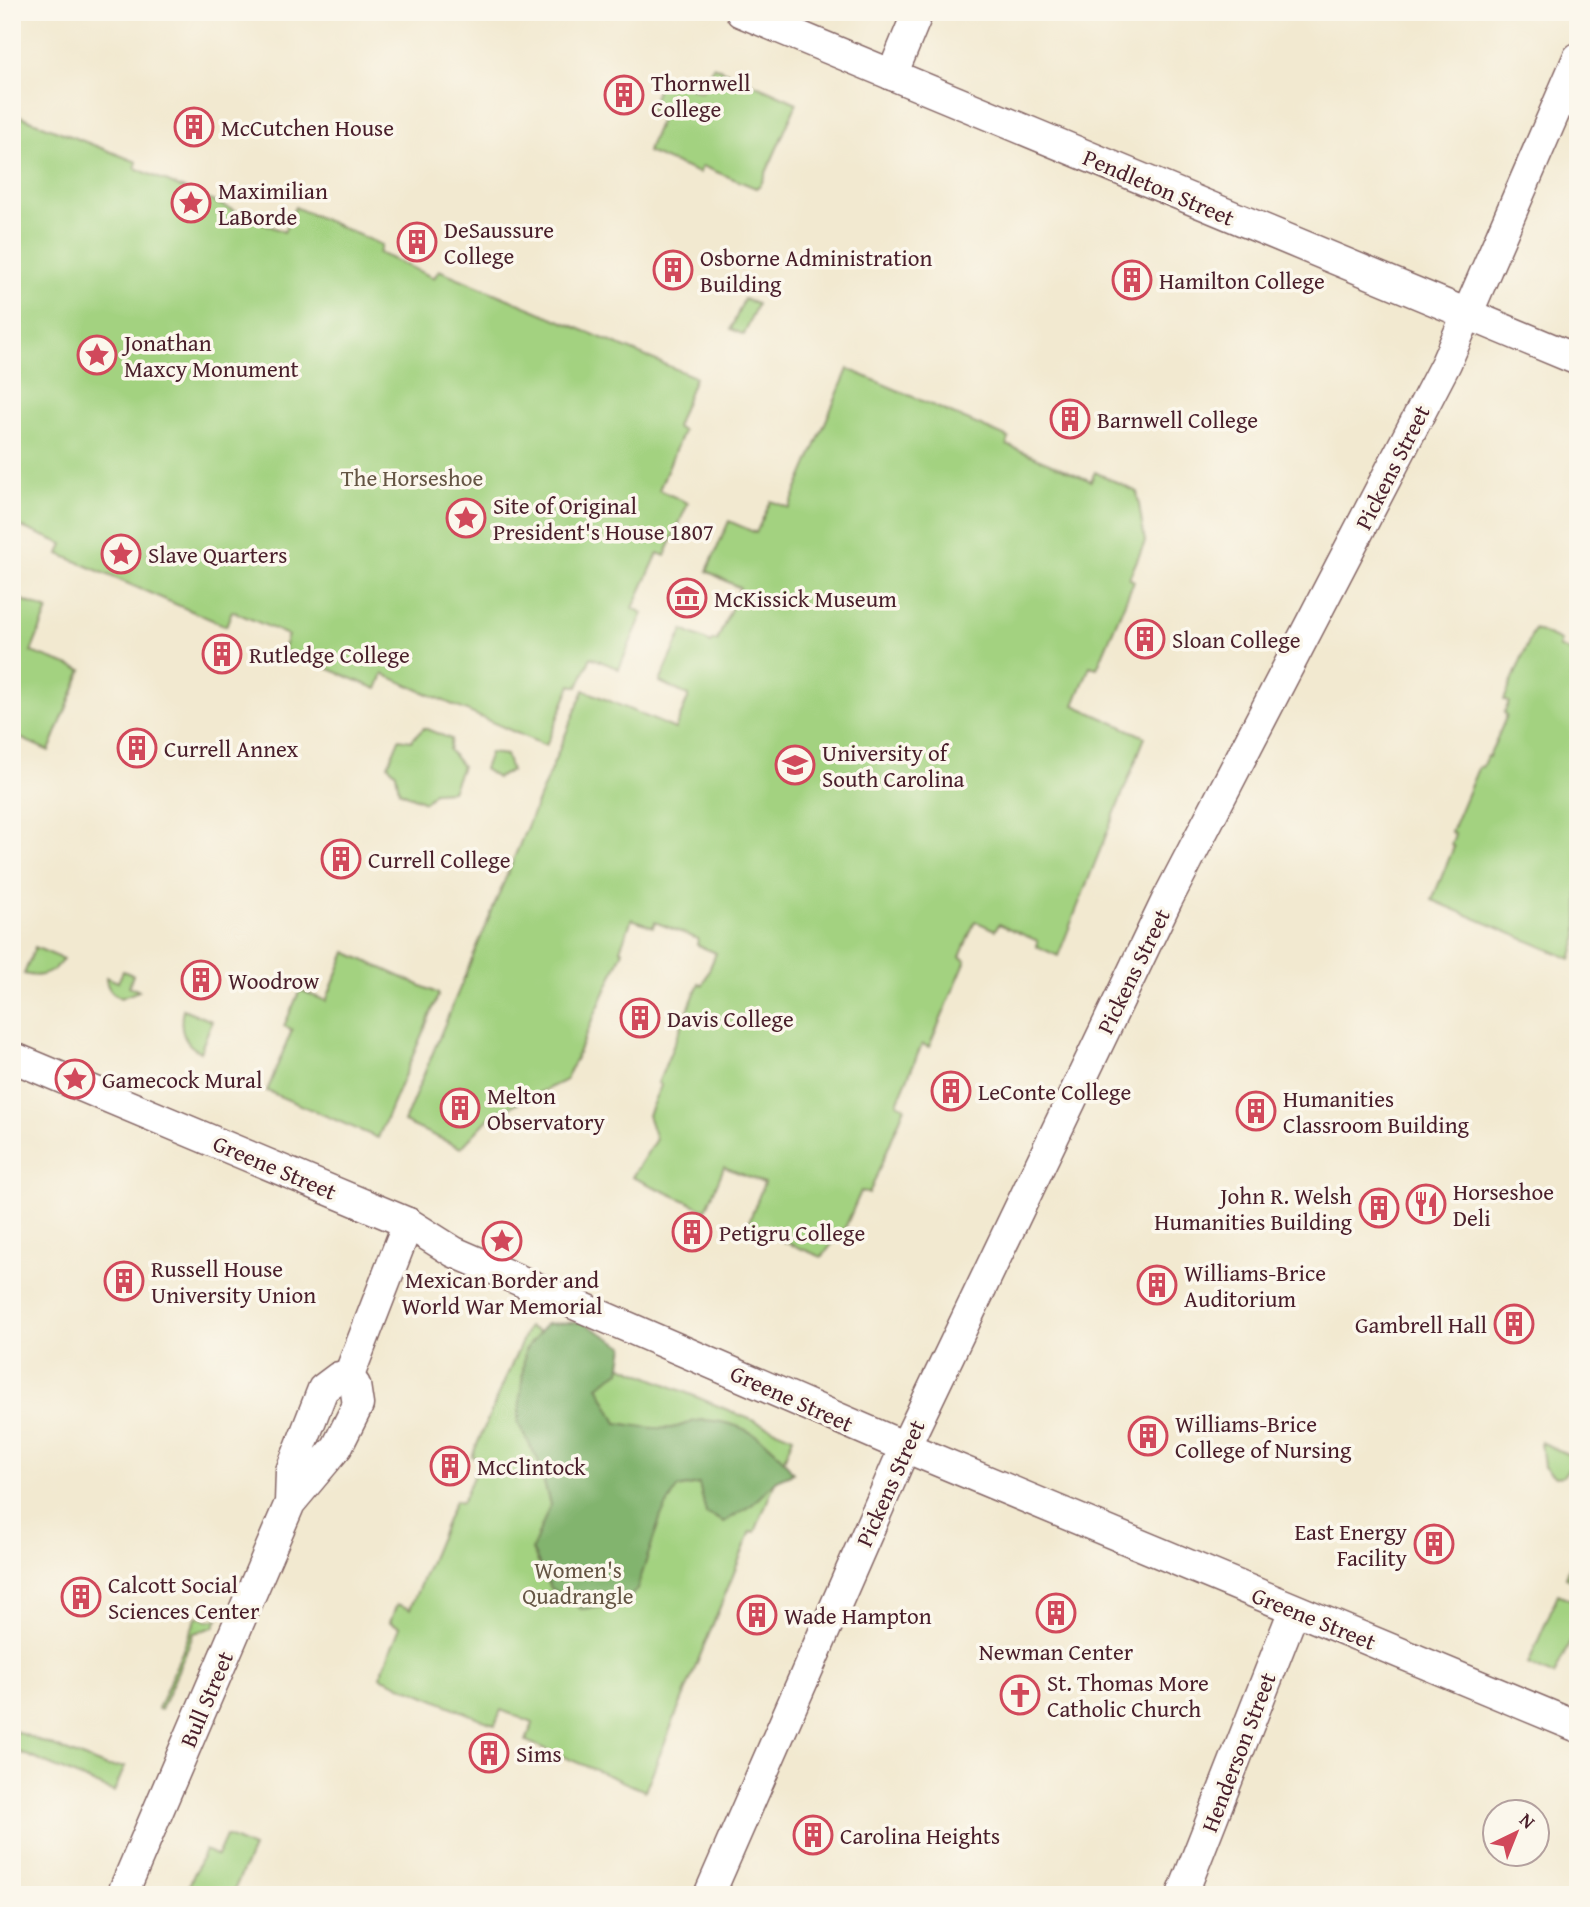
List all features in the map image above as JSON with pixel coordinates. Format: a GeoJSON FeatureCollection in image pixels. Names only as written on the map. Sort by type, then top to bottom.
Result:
{"type":"FeatureCollection","features":[{"type":"Feature","properties":{"kind":"street","name":"Pendleton Street"},"geometry":{"type":"LineString","coordinates":[[741,12],[1578,360]]}},
{"type":"Feature","properties":{"kind":"street"},"geometry":{"type":"LineString","coordinates":[[892,75],[918,12]]}},
{"type":"Feature","properties":{"kind":"street","name":"Pickens Street"},"geometry":{"type":"LineString","coordinates":[[709,1895],[905,1447],[1167,900],[1467,316],[1578,58]]}},
{"type":"Feature","properties":{"kind":"street","name":"Greene Street"},"geometry":{"type":"LineString","coordinates":[[12,1056],[408,1223],[454,1252],[905,1447],[1578,1727]]}},
{"type":"Feature","properties":{"kind":"street","name":"Bull Street"},"geometry":{"type":"LineString","coordinates":[[122,1895],[290,1503],[337,1447],[358,1405],[355,1385],[348,1378],[408,1223]]}},
{"type":"Feature","properties":{"kind":"street","name":"Henderson Street"},"geometry":{"type":"LineString","coordinates":[[1182,1895],[1294,1610]]}},
{"type":"Feature","properties":{"kind":"green space"},"geometry":{"type":"Polygon","coordinates":[[[713,66],[797,103],[761,184],[756,188],[702,166],[699,173],[647,152],[662,116],[649,110],[663,76],[701,92],[713,66]]]}},
{"type":"Feature","properties":{"kind":"green space","name":"The Horseshoe"},"geometry":{"type":"Polygon","coordinates":[[[12,113],[137,162],[135,168],[284,232],[295,207],[382,245],[379,253],[434,278],[439,270],[695,377],[676,427],[683,431],[659,490],[688,503],[665,556],[658,553],[633,608],[643,613],[619,669],[591,657],[578,687],[571,685],[546,746],[383,674],[377,689],[283,650],[288,635],[232,611],[226,626],[59,554],[63,544],[12,523],[12,113]]]}},
{"type":"Feature","properties":{"kind":"green space"},"geometry":{"type":"Polygon","coordinates":[[[744,299],[757,304],[744,335],[731,329],[744,299]]]}},
{"type":"Feature","properties":{"kind":"green space"},"geometry":{"type":"Polygon","coordinates":[[[848,369],[1009,438],[1007,445],[1091,481],[1095,472],[1137,492],[1145,542],[1129,578],[1134,581],[1097,668],[1090,666],[1074,705],[1145,737],[1058,956],[1036,946],[1038,941],[999,924],[995,930],[975,921],[960,957],[966,960],[929,1047],[922,1044],[897,1103],[905,1107],[869,1194],[861,1191],[846,1226],[822,1257],[747,1227],[764,1183],[724,1167],[706,1210],[632,1177],[656,1139],[648,1115],[661,1085],[658,1083],[699,983],[703,985],[716,953],[697,945],[698,939],[655,922],[653,927],[632,919],[620,949],[623,951],[566,1080],[492,1115],[461,1148],[404,1122],[584,690],[675,729],[689,696],[660,682],[683,630],[711,643],[713,640],[717,641],[740,588],[707,571],[729,521],[756,533],[771,501],[789,508],[848,369]]]}},
{"type":"Feature","properties":{"kind":"green space"},"geometry":{"type":"Polygon","coordinates":[[[12,596],[48,610],[31,652],[82,670],[49,751],[18,737],[12,750],[12,596]]]}},
{"type":"Feature","properties":{"kind":"green space"},"geometry":{"type":"Polygon","coordinates":[[[1534,629],[1561,641],[1559,647],[1577,655],[1575,659],[1578,661],[1571,678],[1578,681],[1578,937],[1571,959],[1432,900],[1454,847],[1451,845],[1455,834],[1451,832],[1479,766],[1482,767],[1487,756],[1489,757],[1507,715],[1504,713],[1509,702],[1504,700],[1534,629]]]}},
{"type":"Feature","properties":{"kind":"green space"},"geometry":{"type":"Polygon","coordinates":[[[424,728],[451,739],[449,750],[462,766],[452,791],[434,792],[425,802],[399,791],[396,773],[388,765],[399,739],[411,741],[424,728]]]}},
{"type":"Feature","properties":{"kind":"green space"},"geometry":{"type":"Polygon","coordinates":[[[490,753],[506,755],[511,771],[497,778],[484,769],[490,753]]]}},
{"type":"Feature","properties":{"kind":"green space"},"geometry":{"type":"Polygon","coordinates":[[[35,947],[63,959],[46,974],[24,974],[35,947]]]}},
{"type":"Feature","properties":{"kind":"green space"},"geometry":{"type":"Polygon","coordinates":[[[346,952],[439,994],[378,1138],[267,1091],[292,1030],[284,1026],[300,990],[326,1001],[346,952]]]}},
{"type":"Feature","properties":{"kind":"green space"},"geometry":{"type":"Polygon","coordinates":[[[123,971],[133,975],[129,986],[139,991],[121,998],[110,990],[106,977],[118,982],[123,971]]]}},
{"type":"Feature","properties":{"kind":"green space"},"geometry":{"type":"Polygon","coordinates":[[[183,1009],[212,1021],[200,1052],[189,1044],[183,1034],[183,1009]]]}},
{"type":"Feature","properties":{"kind":"green space"},"geometry":{"type":"Polygon","coordinates":[[[582,1322],[624,1346],[620,1371],[598,1386],[617,1423],[651,1428],[675,1427],[703,1420],[731,1424],[766,1442],[793,1473],[776,1480],[753,1504],[724,1522],[706,1513],[699,1484],[677,1488],[661,1516],[637,1589],[624,1605],[581,1609],[551,1588],[532,1550],[550,1505],[538,1460],[518,1423],[525,1350],[546,1324],[582,1322]]]}},
{"type":"Feature","properties":{"kind":"green space","name":"Women's Quadrangle"},"geometry":{"type":"Polygon","coordinates":[[[528,1327],[793,1437],[755,1532],[751,1531],[645,1791],[526,1741],[533,1723],[501,1710],[495,1725],[380,1677],[400,1627],[390,1622],[397,1604],[410,1609],[455,1501],[462,1503],[480,1460],[472,1456],[528,1327]]]}},
{"type":"Feature","properties":{"kind":"green space"},"geometry":{"type":"Polygon","coordinates":[[[1541,1442],[1576,1458],[1563,1476],[1555,1477],[1544,1467],[1541,1442]]]}},
{"type":"Feature","properties":{"kind":"green space"},"geometry":{"type":"Polygon","coordinates":[[[1578,1548],[1578,1583],[1565,1578],[1578,1548]]]}},
{"type":"Feature","properties":{"kind":"green space"},"geometry":{"type":"Polygon","coordinates":[[[1558,1594],[1578,1603],[1578,1624],[1554,1676],[1528,1664],[1558,1594]]]}},
{"type":"Feature","properties":{"kind":"green space"},"geometry":{"type":"Polygon","coordinates":[[[197,1616],[207,1621],[218,1619],[214,1627],[194,1633],[161,1710],[158,1709],[197,1616]]]}},
{"type":"Feature","properties":{"kind":"green space"},"geometry":{"type":"Polygon","coordinates":[[[12,1730],[107,1767],[125,1766],[114,1792],[12,1749],[12,1730]]]}},
{"type":"Feature","properties":{"kind":"green space"},"geometry":{"type":"Polygon","coordinates":[[[226,1836],[253,1848],[232,1895],[193,1895],[186,1892],[205,1850],[217,1856],[226,1836]]]}},
{"type":"Feature","properties":{"kind":"place","name":"Thornwell College"},"geometry":{"type":"Point","coordinates":[624,95]}},
{"type":"Feature","properties":{"kind":"place","name":"McCutchen House"},"geometry":{"type":"Point","coordinates":[194,127]}},
{"type":"Feature","properties":{"kind":"place","name":"Maximilian LaBorde"},"geometry":{"type":"Point","coordinates":[191,203]}},
{"type":"Feature","properties":{"kind":"place","name":"DeSaussure College"},"geometry":{"type":"Point","coordinates":[417,242]}},
{"type":"Feature","properties":{"kind":"place","name":"Osborne Administration Building"},"geometry":{"type":"Point","coordinates":[673,270]}},
{"type":"Feature","properties":{"kind":"place","name":"Hamilton College"},"geometry":{"type":"Point","coordinates":[1132,280]}},
{"type":"Feature","properties":{"kind":"place","name":"Jonathan Maxcy Monument"},"geometry":{"type":"Point","coordinates":[97,355]}},
{"type":"Feature","properties":{"kind":"place","name":"Barnwell College"},"geometry":{"type":"Point","coordinates":[1070,419]}},
{"type":"Feature","properties":{"kind":"place","name":"Site of Original President's House 1807"},"geometry":{"type":"Point","coordinates":[466,518]}},
{"type":"Feature","properties":{"kind":"place","name":"Slave Quarters"},"geometry":{"type":"Point","coordinates":[121,554]}},
{"type":"Feature","properties":{"kind":"place","name":"McKissick Museum"},"geometry":{"type":"Point","coordinates":[687,598]}},
{"type":"Feature","properties":{"kind":"place","name":"Sloan College"},"geometry":{"type":"Point","coordinates":[1145,639]}},
{"type":"Feature","properties":{"kind":"place","name":"Rutledge College"},"geometry":{"type":"Point","coordinates":[222,654]}},
{"type":"Feature","properties":{"kind":"place","name":"Currell Annex"},"geometry":{"type":"Point","coordinates":[137,748]}},
{"type":"Feature","properties":{"kind":"place","name":"University of South Carolina"},"geometry":{"type":"Point","coordinates":[795,765]}},
{"type":"Feature","properties":{"kind":"place","name":"Currell College"},"geometry":{"type":"Point","coordinates":[341,859]}},
{"type":"Feature","properties":{"kind":"place","name":"Woodrow"},"geometry":{"type":"Point","coordinates":[201,980]}},
{"type":"Feature","properties":{"kind":"place","name":"Davis College"},"geometry":{"type":"Point","coordinates":[640,1018]}},
{"type":"Feature","properties":{"kind":"place","name":"Gamecock Mural"},"geometry":{"type":"Point","coordinates":[75,1079]}},
{"type":"Feature","properties":{"kind":"place","name":"LeConte College"},"geometry":{"type":"Point","coordinates":[951,1091]}},
{"type":"Feature","properties":{"kind":"place","name":"Melton Observatory"},"geometry":{"type":"Point","coordinates":[460,1108]}},
{"type":"Feature","properties":{"kind":"place","name":"Humanities Classroom Building"},"geometry":{"type":"Point","coordinates":[1256,1111]}},
{"type":"Feature","properties":{"kind":"place","name":"Horseshoe Deli"},"geometry":{"type":"Point","coordinates":[1426,1204]}},
{"type":"Feature","properties":{"kind":"place","name":"John R. Welsh Humanities Building"},"geometry":{"type":"Point","coordinates":[1379,1208]}},
{"type":"Feature","properties":{"kind":"place","name":"Petigru College"},"geometry":{"type":"Point","coordinates":[692,1232]}},
{"type":"Feature","properties":{"kind":"place","name":"Mexican Border and World War Memorial"},"geometry":{"type":"Point","coordinates":[502,1241]}},
{"type":"Feature","properties":{"kind":"place","name":"Russell House University Union"},"geometry":{"type":"Point","coordinates":[124,1281]}},
{"type":"Feature","properties":{"kind":"place","name":"Williams-Brice Auditorium"},"geometry":{"type":"Point","coordinates":[1157,1285]}},
{"type":"Feature","properties":{"kind":"place","name":"Gambrell Hall"},"geometry":{"type":"Point","coordinates":[1514,1324]}},
{"type":"Feature","properties":{"kind":"place","name":"Williams-Brice College of Nursing"},"geometry":{"type":"Point","coordinates":[1148,1436]}},
{"type":"Feature","properties":{"kind":"place","name":"McClintock"},"geometry":{"type":"Point","coordinates":[450,1466]}},
{"type":"Feature","properties":{"kind":"place","name":"East Energy Facility"},"geometry":{"type":"Point","coordinates":[1434,1544]}},
{"type":"Feature","properties":{"kind":"place","name":"Calcott Social Sciences Center"},"geometry":{"type":"Point","coordinates":[81,1597]}},
{"type":"Feature","properties":{"kind":"place","name":"Newman Center"},"geometry":{"type":"Point","coordinates":[1056,1613]}},
{"type":"Feature","properties":{"kind":"place","name":"Wade Hampton"},"geometry":{"type":"Point","coordinates":[757,1615]}},
{"type":"Feature","properties":{"kind":"place","name":"St. Thomas More Catholic Church"},"geometry":{"type":"Point","coordinates":[1020,1695]}},
{"type":"Feature","properties":{"kind":"place","name":"Sims"},"geometry":{"type":"Point","coordinates":[489,1753]}},
{"type":"Feature","properties":{"kind":"place","name":"Carolina Heights"},"geometry":{"type":"Point","coordinates":[813,1835]}}]}
